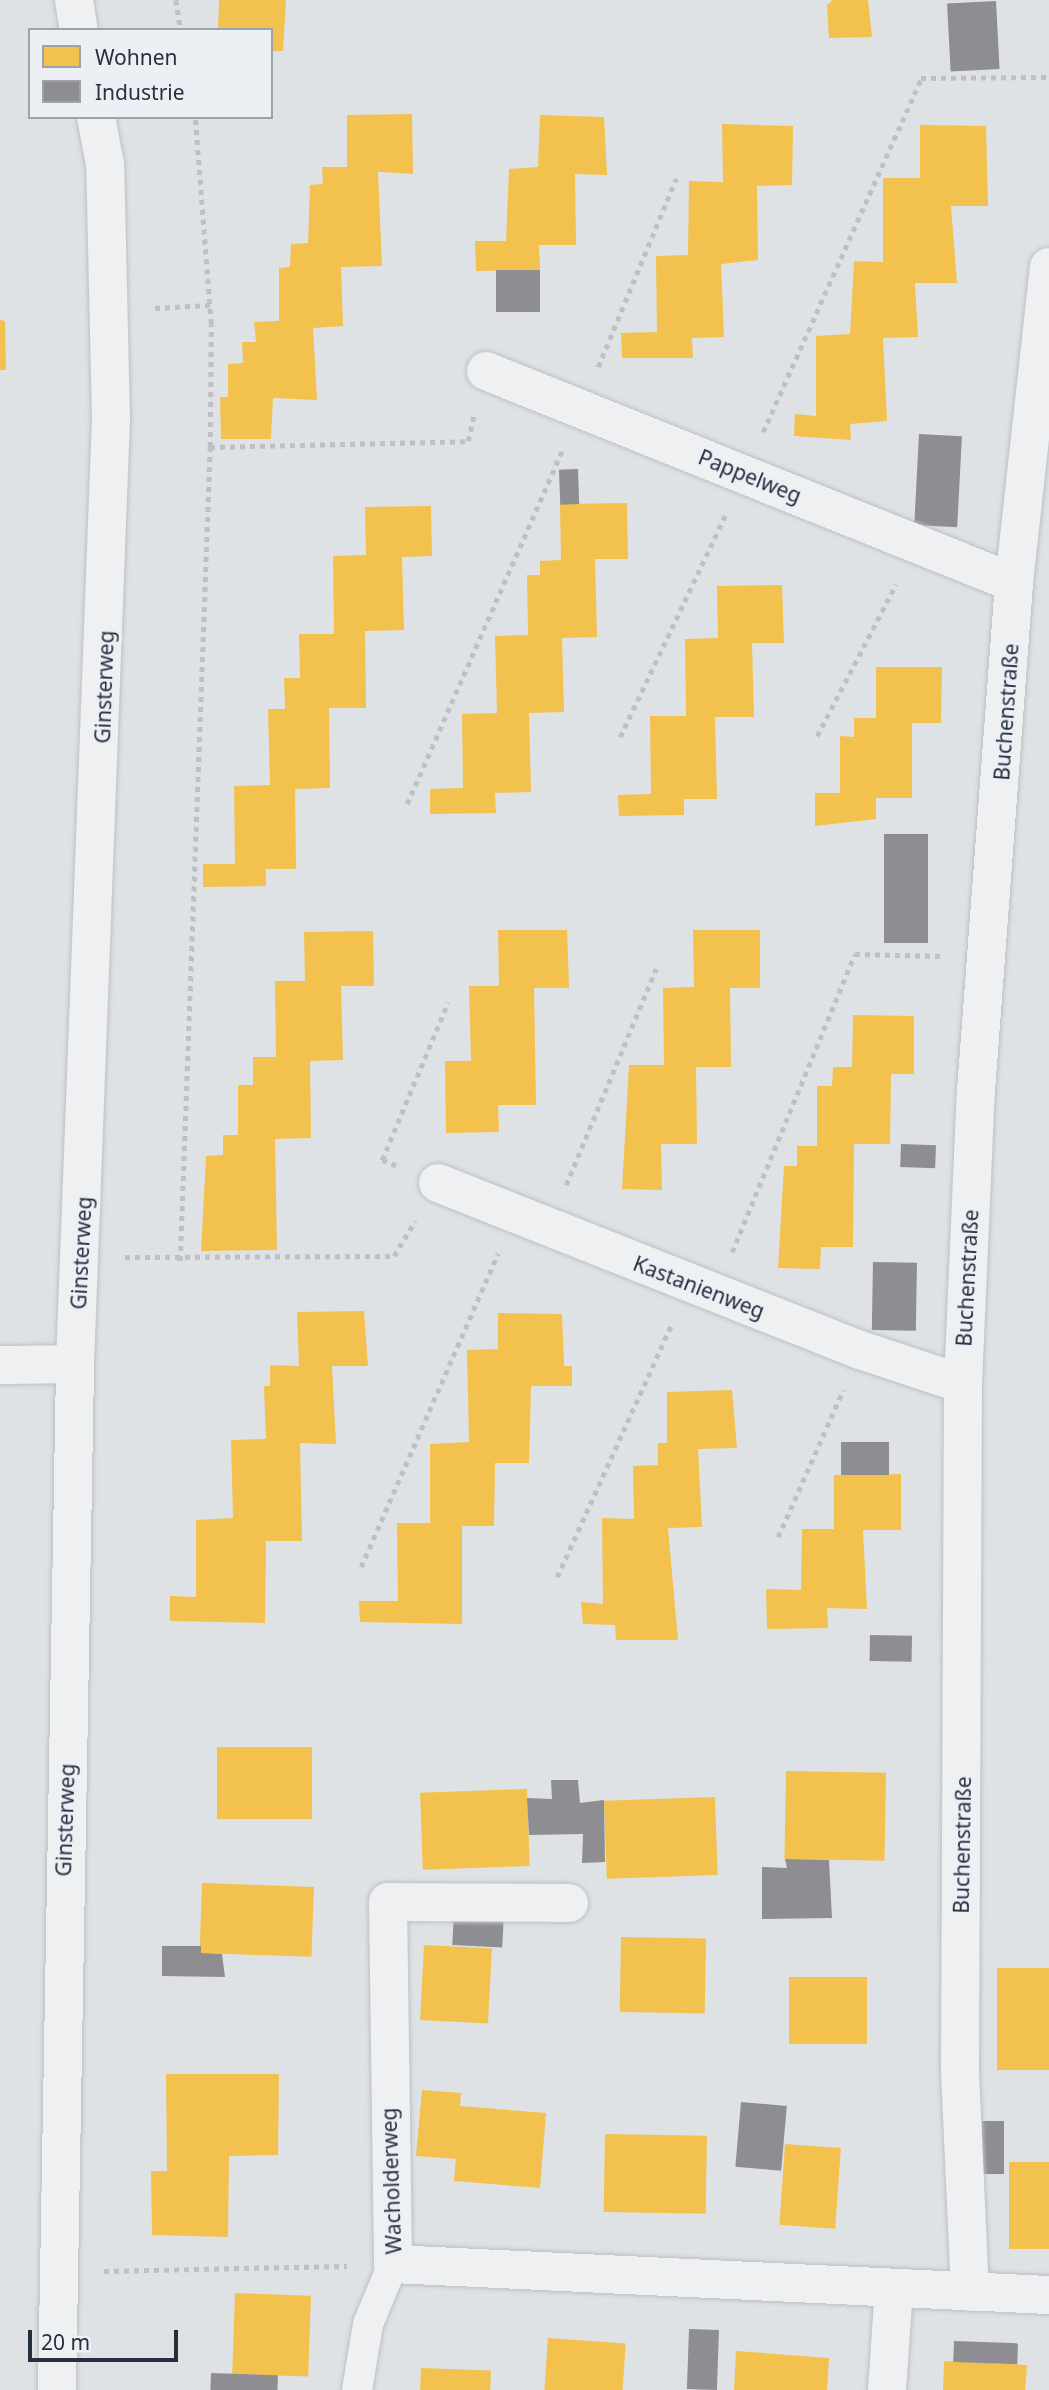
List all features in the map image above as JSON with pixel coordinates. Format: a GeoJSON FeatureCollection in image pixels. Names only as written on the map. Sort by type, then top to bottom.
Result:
{"type":"FeatureCollection","features":[{"type":"Feature","properties":{"kind":"street"},"geometry":{"type":"LineString","coordinates":[[74,0],[79,28]]}},
{"type":"Feature","properties":{"kind":"street","name":"Ginsterweg"},"geometry":{"type":"LineString","coordinates":[[57,2390],[75,1364],[82,1254],[105,684],[108,310],[105,164],[96,119]]}},
{"type":"Feature","properties":{"kind":"street","name":"Buchenstraße"},"geometry":{"type":"LineString","coordinates":[[970,2292],[960,2068],[963,1384],[988,957],[1014,583],[1049,267]]}},
{"type":"Feature","properties":{"kind":"street","name":"Pappelweg"},"geometry":{"type":"LineString","coordinates":[[486,371],[1014,583]]}},
{"type":"Feature","properties":{"kind":"street","name":"Kastanienweg"},"geometry":{"type":"LineString","coordinates":[[438,1183],[860,1350],[963,1384]]}},
{"type":"Feature","properties":{"kind":"street"},"geometry":{"type":"LineString","coordinates":[[0,1365],[75,1364]]}},
{"type":"Feature","properties":{"kind":"street","name":"Wacholderweg"},"geometry":{"type":"LineString","coordinates":[[569,1903],[388,1902],[393,2264],[1049,2295]]}},
{"type":"Feature","properties":{"kind":"street"},"geometry":{"type":"LineString","coordinates":[[887,2390],[894,2288]]}},
{"type":"Feature","properties":{"kind":"lane"},"geometry":{"type":"LineString","coordinates":[[357,2390],[368,2324],[393,2264]]}},
{"type":"Feature","properties":{"kind":"path"},"geometry":{"type":"LineString","coordinates":[[176,0],[181,28]]}},
{"type":"Feature","properties":{"kind":"path"},"geometry":{"type":"LineString","coordinates":[[620,737],[745,474],[920,78],[1049,77]]}},
{"type":"Feature","properties":{"kind":"path"},"geometry":{"type":"LineString","coordinates":[[180,1261],[210,447],[210,306],[195,119]]}},
{"type":"Feature","properties":{"kind":"path"},"geometry":{"type":"LineString","coordinates":[[407,804],[581,409],[676,179]]}},
{"type":"Feature","properties":{"kind":"path"},"geometry":{"type":"LineString","coordinates":[[108,310],[210,306]]}},
{"type":"Feature","properties":{"kind":"path"},"geometry":{"type":"LineString","coordinates":[[210,447],[468,441],[486,371]]}},
{"type":"Feature","properties":{"kind":"path"},"geometry":{"type":"LineString","coordinates":[[817,736],[918,543]]}},
{"type":"Feature","properties":{"kind":"path"},"geometry":{"type":"LineString","coordinates":[[557,1577],[703,1289],[855,954],[988,957]]}},
{"type":"Feature","properties":{"kind":"path"},"geometry":{"type":"LineString","coordinates":[[361,1567],[656,969]]}},
{"type":"Feature","properties":{"kind":"path"},"geometry":{"type":"LineString","coordinates":[[82,1254],[180,1261],[394,1256],[438,1183],[382,1160],[448,1002]]}},
{"type":"Feature","properties":{"kind":"path"},"geometry":{"type":"LineString","coordinates":[[778,1536],[860,1350]]}},
{"type":"Feature","properties":{"kind":"path"},"geometry":{"type":"LineString","coordinates":[[60,2271],[393,2264]]}},
{"type":"Feature","properties":{"kind":"building: Wohnen"},"geometry":{"type":"Polygon","coordinates":[[[219,0],[286,0],[283,51],[273,51],[273,28],[218,28],[219,0]]]}},
{"type":"Feature","properties":{"kind":"building: Wohnen"},"geometry":{"type":"Polygon","coordinates":[[[833,0],[868,0],[872,37],[829,38],[827,5],[833,0]]]}},
{"type":"Feature","properties":{"kind":"building: Wohnen"},"geometry":{"type":"Polygon","coordinates":[[[412,114],[413,174],[378,172],[382,266],[341,267],[343,326],[313,328],[317,400],[273,398],[271,439],[221,439],[220,397],[228,397],[228,364],[243,363],[242,342],[256,342],[254,322],[279,321],[279,268],[290,267],[291,244],[308,243],[310,185],[323,184],[322,167],[347,167],[347,115],[412,114]]]}},
{"type":"Feature","properties":{"kind":"building: Wohnen"},"geometry":{"type":"Polygon","coordinates":[[[540,115],[604,117],[607,175],[575,174],[576,245],[539,245],[540,270],[476,271],[475,241],[506,241],[509,169],[538,167],[540,115]]]}},
{"type":"Feature","properties":{"kind":"building: Wohnen"},"geometry":{"type":"Polygon","coordinates":[[[722,124],[793,126],[792,185],[757,186],[758,260],[721,264],[724,337],[692,338],[693,358],[622,358],[621,333],[657,332],[656,256],[688,255],[689,181],[723,182],[722,124]]]}},
{"type":"Feature","properties":{"kind":"building: Wohnen"},"geometry":{"type":"Polygon","coordinates":[[[920,125],[986,126],[988,206],[951,206],[957,283],[915,283],[918,337],[883,338],[887,421],[850,424],[851,440],[794,436],[795,414],[816,416],[816,336],[850,334],[854,261],[883,262],[883,178],[920,178],[920,125]]]}},
{"type":"Feature","properties":{"kind":"building: Wohnen"},"geometry":{"type":"Polygon","coordinates":[[[0,320],[5,321],[6,370],[0,370],[0,320]]]}},
{"type":"Feature","properties":{"kind":"building: Wohnen"},"geometry":{"type":"Polygon","coordinates":[[[627,503],[628,559],[595,559],[597,637],[562,638],[564,712],[529,713],[531,792],[495,793],[496,813],[430,814],[430,789],[463,788],[462,714],[497,713],[495,636],[528,635],[527,575],[540,575],[540,561],[561,560],[560,504],[627,503]]]}},
{"type":"Feature","properties":{"kind":"building: Wohnen"},"geometry":{"type":"Polygon","coordinates":[[[431,506],[432,556],[402,557],[404,630],[365,631],[366,708],[329,708],[330,788],[295,789],[296,869],[266,869],[266,886],[203,887],[203,864],[235,864],[234,786],[270,785],[268,709],[285,709],[284,678],[300,678],[299,634],[334,634],[333,556],[366,555],[365,507],[431,506]]]}},
{"type":"Feature","properties":{"kind":"building: Wohnen"},"geometry":{"type":"Polygon","coordinates":[[[782,585],[784,643],[752,643],[754,717],[715,717],[717,799],[684,799],[684,815],[619,816],[618,795],[651,794],[650,716],[686,716],[685,639],[718,638],[717,586],[782,585]]]}},
{"type":"Feature","properties":{"kind":"building: Wohnen"},"geometry":{"type":"Polygon","coordinates":[[[876,667],[942,667],[941,723],[912,723],[912,798],[876,798],[876,819],[815,826],[815,793],[840,793],[840,736],[854,737],[854,718],[876,718],[876,667]]]}},
{"type":"Feature","properties":{"kind":"building: Wohnen"},"geometry":{"type":"Polygon","coordinates":[[[498,930],[567,930],[569,988],[534,988],[536,1105],[498,1105],[499,1132],[446,1133],[445,1061],[471,1061],[469,986],[499,986],[498,930]]]}},
{"type":"Feature","properties":{"kind":"building: Wohnen"},"geometry":{"type":"Polygon","coordinates":[[[693,930],[760,930],[760,988],[730,988],[731,1067],[696,1067],[697,1144],[661,1144],[662,1190],[622,1189],[629,1065],[664,1065],[663,988],[694,987],[693,930]]]}},
{"type":"Feature","properties":{"kind":"building: Wohnen"},"geometry":{"type":"Polygon","coordinates":[[[373,931],[374,986],[341,986],[343,1060],[310,1061],[311,1138],[275,1139],[277,1250],[201,1251],[206,1156],[223,1155],[223,1135],[238,1135],[238,1085],[253,1085],[253,1057],[276,1057],[275,981],[305,981],[304,932],[373,931]]]}},
{"type":"Feature","properties":{"kind":"building: Wohnen"},"geometry":{"type":"Polygon","coordinates":[[[853,1015],[914,1016],[914,1074],[891,1074],[890,1144],[854,1144],[853,1247],[821,1247],[820,1269],[778,1268],[784,1166],[797,1166],[797,1146],[817,1146],[817,1086],[832,1086],[833,1067],[852,1067],[853,1015]]]}},
{"type":"Feature","properties":{"kind":"building: Wohnen"},"geometry":{"type":"Polygon","coordinates":[[[364,1311],[368,1366],[332,1366],[336,1444],[300,1443],[302,1541],[266,1541],[265,1623],[170,1621],[170,1596],[196,1597],[196,1520],[233,1518],[231,1440],[266,1439],[264,1386],[270,1386],[270,1365],[299,1366],[297,1312],[364,1311]]]}},
{"type":"Feature","properties":{"kind":"building: Wohnen"},"geometry":{"type":"Polygon","coordinates":[[[498,1313],[562,1314],[564,1366],[572,1366],[572,1386],[531,1386],[529,1463],[495,1463],[494,1526],[462,1526],[462,1624],[360,1622],[359,1601],[398,1601],[397,1523],[430,1523],[430,1444],[469,1442],[467,1350],[498,1349],[498,1313]]]}},
{"type":"Feature","properties":{"kind":"building: Wohnen"},"geometry":{"type":"Polygon","coordinates":[[[732,1390],[737,1448],[698,1449],[702,1527],[668,1528],[678,1640],[616,1640],[615,1625],[583,1624],[581,1602],[603,1604],[602,1518],[634,1519],[633,1466],[658,1465],[658,1443],[667,1443],[667,1392],[732,1390]]]}},
{"type":"Feature","properties":{"kind":"building: Wohnen"},"geometry":{"type":"Polygon","coordinates":[[[901,1474],[901,1530],[863,1530],[867,1609],[827,1608],[828,1628],[767,1629],[766,1589],[801,1590],[802,1529],[834,1529],[834,1475],[901,1474]]]}},
{"type":"Feature","properties":{"kind":"building: Wohnen"},"geometry":{"type":"Polygon","coordinates":[[[217,1747],[312,1747],[312,1819],[217,1819],[217,1747]]]}},
{"type":"Feature","properties":{"kind":"building: Wohnen"},"geometry":{"type":"Polygon","coordinates":[[[786,1771],[886,1773],[884,1861],[784,1859],[786,1771]]]}},
{"type":"Feature","properties":{"kind":"building: Wohnen"},"geometry":{"type":"Polygon","coordinates":[[[527,1789],[530,1866],[423,1870],[420,1793],[527,1789]]]}},
{"type":"Feature","properties":{"kind":"building: Wohnen"},"geometry":{"type":"Polygon","coordinates":[[[715,1797],[718,1875],[607,1879],[604,1801],[715,1797]]]}},
{"type":"Feature","properties":{"kind":"building: Wohnen"},"geometry":{"type":"Polygon","coordinates":[[[202,1883],[314,1887],[311,1957],[200,1953],[202,1883]]]}},
{"type":"Feature","properties":{"kind":"building: Wohnen"},"geometry":{"type":"Polygon","coordinates":[[[621,1937],[706,1938],[705,2013],[620,2012],[621,1937]]]}},
{"type":"Feature","properties":{"kind":"building: Wohnen"},"geometry":{"type":"Polygon","coordinates":[[[424,1945],[492,1949],[488,2023],[420,2020],[424,1945]]]}},
{"type":"Feature","properties":{"kind":"building: Wohnen"},"geometry":{"type":"Polygon","coordinates":[[[997,1968],[1049,1968],[1049,2070],[997,2070],[997,1968]]]}},
{"type":"Feature","properties":{"kind":"building: Wohnen"},"geometry":{"type":"Polygon","coordinates":[[[789,1977],[867,1977],[867,2044],[789,2044],[789,1977]]]}},
{"type":"Feature","properties":{"kind":"building: Wohnen"},"geometry":{"type":"Polygon","coordinates":[[[166,2074],[279,2074],[278,2155],[229,2156],[228,2237],[152,2235],[151,2171],[167,2171],[166,2074]]]}},
{"type":"Feature","properties":{"kind":"building: Wohnen"},"geometry":{"type":"Polygon","coordinates":[[[422,2090],[461,2093],[460,2106],[546,2113],[540,2188],[454,2181],[456,2159],[416,2156],[422,2090]]]}},
{"type":"Feature","properties":{"kind":"building: Wohnen"},"geometry":{"type":"Polygon","coordinates":[[[605,2134],[707,2136],[706,2214],[604,2212],[605,2134]]]}},
{"type":"Feature","properties":{"kind":"building: Wohnen"},"geometry":{"type":"Polygon","coordinates":[[[785,2144],[841,2148],[835,2229],[779,2225],[785,2144]]]}},
{"type":"Feature","properties":{"kind":"building: Wohnen"},"geometry":{"type":"Polygon","coordinates":[[[1009,2162],[1049,2162],[1049,2249],[1009,2249],[1009,2162]]]}},
{"type":"Feature","properties":{"kind":"building: Wohnen"},"geometry":{"type":"Polygon","coordinates":[[[235,2293],[311,2296],[308,2377],[232,2374],[235,2293]]]}},
{"type":"Feature","properties":{"kind":"building: Wohnen"},"geometry":{"type":"Polygon","coordinates":[[[548,2338],[626,2343],[623,2390],[544,2390],[548,2338]]]}},
{"type":"Feature","properties":{"kind":"building: Wohnen"},"geometry":{"type":"Polygon","coordinates":[[[736,2351],[829,2358],[827,2390],[734,2390],[736,2351]]]}},
{"type":"Feature","properties":{"kind":"building: Wohnen"},"geometry":{"type":"Polygon","coordinates":[[[944,2361],[1027,2365],[1025,2390],[943,2390],[944,2361]]]}},
{"type":"Feature","properties":{"kind":"building: Wohnen"},"geometry":{"type":"Polygon","coordinates":[[[421,2368],[491,2370],[490,2390],[420,2390],[421,2368]]]}},
{"type":"Feature","properties":{"kind":"building: Industrie"},"geometry":{"type":"Polygon","coordinates":[[[996,1],[1000,69],[951,71],[947,4],[996,1]]]}},
{"type":"Feature","properties":{"kind":"building: Industrie"},"geometry":{"type":"Polygon","coordinates":[[[496,270],[540,270],[540,312],[496,312],[496,270]]]}},
{"type":"Feature","properties":{"kind":"building: Industrie"},"geometry":{"type":"Polygon","coordinates":[[[919,434],[962,436],[957,527],[914,525],[919,434]]]}},
{"type":"Feature","properties":{"kind":"building: Industrie"},"geometry":{"type":"Polygon","coordinates":[[[578,469],[579,504],[560,505],[559,470],[578,469]]]}},
{"type":"Feature","properties":{"kind":"building: Industrie"},"geometry":{"type":"Polygon","coordinates":[[[884,834],[928,834],[928,943],[884,943],[884,834]]]}},
{"type":"Feature","properties":{"kind":"building: Industrie"},"geometry":{"type":"Polygon","coordinates":[[[901,1144],[936,1145],[935,1168],[900,1167],[901,1144]]]}},
{"type":"Feature","properties":{"kind":"building: Industrie"},"geometry":{"type":"Polygon","coordinates":[[[873,1262],[917,1263],[916,1331],[872,1330],[873,1262]]]}},
{"type":"Feature","properties":{"kind":"building: Industrie"},"geometry":{"type":"Polygon","coordinates":[[[841,1442],[889,1442],[889,1475],[841,1475],[841,1442]]]}},
{"type":"Feature","properties":{"kind":"building: Industrie"},"geometry":{"type":"Polygon","coordinates":[[[870,1635],[912,1636],[912,1662],[870,1661],[870,1635]]]}},
{"type":"Feature","properties":{"kind":"building: Industrie"},"geometry":{"type":"Polygon","coordinates":[[[551,1780],[578,1780],[580,1803],[604,1800],[605,1862],[582,1863],[583,1834],[529,1835],[527,1798],[552,1799],[551,1780]]]}},
{"type":"Feature","properties":{"kind":"building: Industrie"},"geometry":{"type":"Polygon","coordinates":[[[785,1859],[829,1860],[832,1918],[762,1919],[762,1867],[787,1868],[785,1859]]]}},
{"type":"Feature","properties":{"kind":"building: Industrie"},"geometry":{"type":"Polygon","coordinates":[[[454,1912],[504,1915],[502,1948],[452,1945],[454,1912]]]}},
{"type":"Feature","properties":{"kind":"building: Industrie"},"geometry":{"type":"Polygon","coordinates":[[[162,1946],[201,1946],[201,1953],[222,1954],[225,1977],[162,1976],[162,1946]]]}},
{"type":"Feature","properties":{"kind":"building: Industrie"},"geometry":{"type":"Polygon","coordinates":[[[741,2102],[787,2106],[781,2171],[735,2167],[741,2102]]]}},
{"type":"Feature","properties":{"kind":"building: Industrie"},"geometry":{"type":"Polygon","coordinates":[[[982,2121],[1004,2121],[1004,2174],[982,2174],[982,2121]]]}},
{"type":"Feature","properties":{"kind":"building: Industrie"},"geometry":{"type":"Polygon","coordinates":[[[689,2329],[719,2330],[717,2390],[687,2389],[689,2329]]]}},
{"type":"Feature","properties":{"kind":"building: Industrie"},"geometry":{"type":"Polygon","coordinates":[[[954,2341],[1018,2343],[1017,2364],[953,2362],[954,2341]]]}},
{"type":"Feature","properties":{"kind":"building: Industrie"},"geometry":{"type":"Polygon","coordinates":[[[211,2373],[278,2375],[277,2390],[210,2390],[211,2373]]]}}]}
